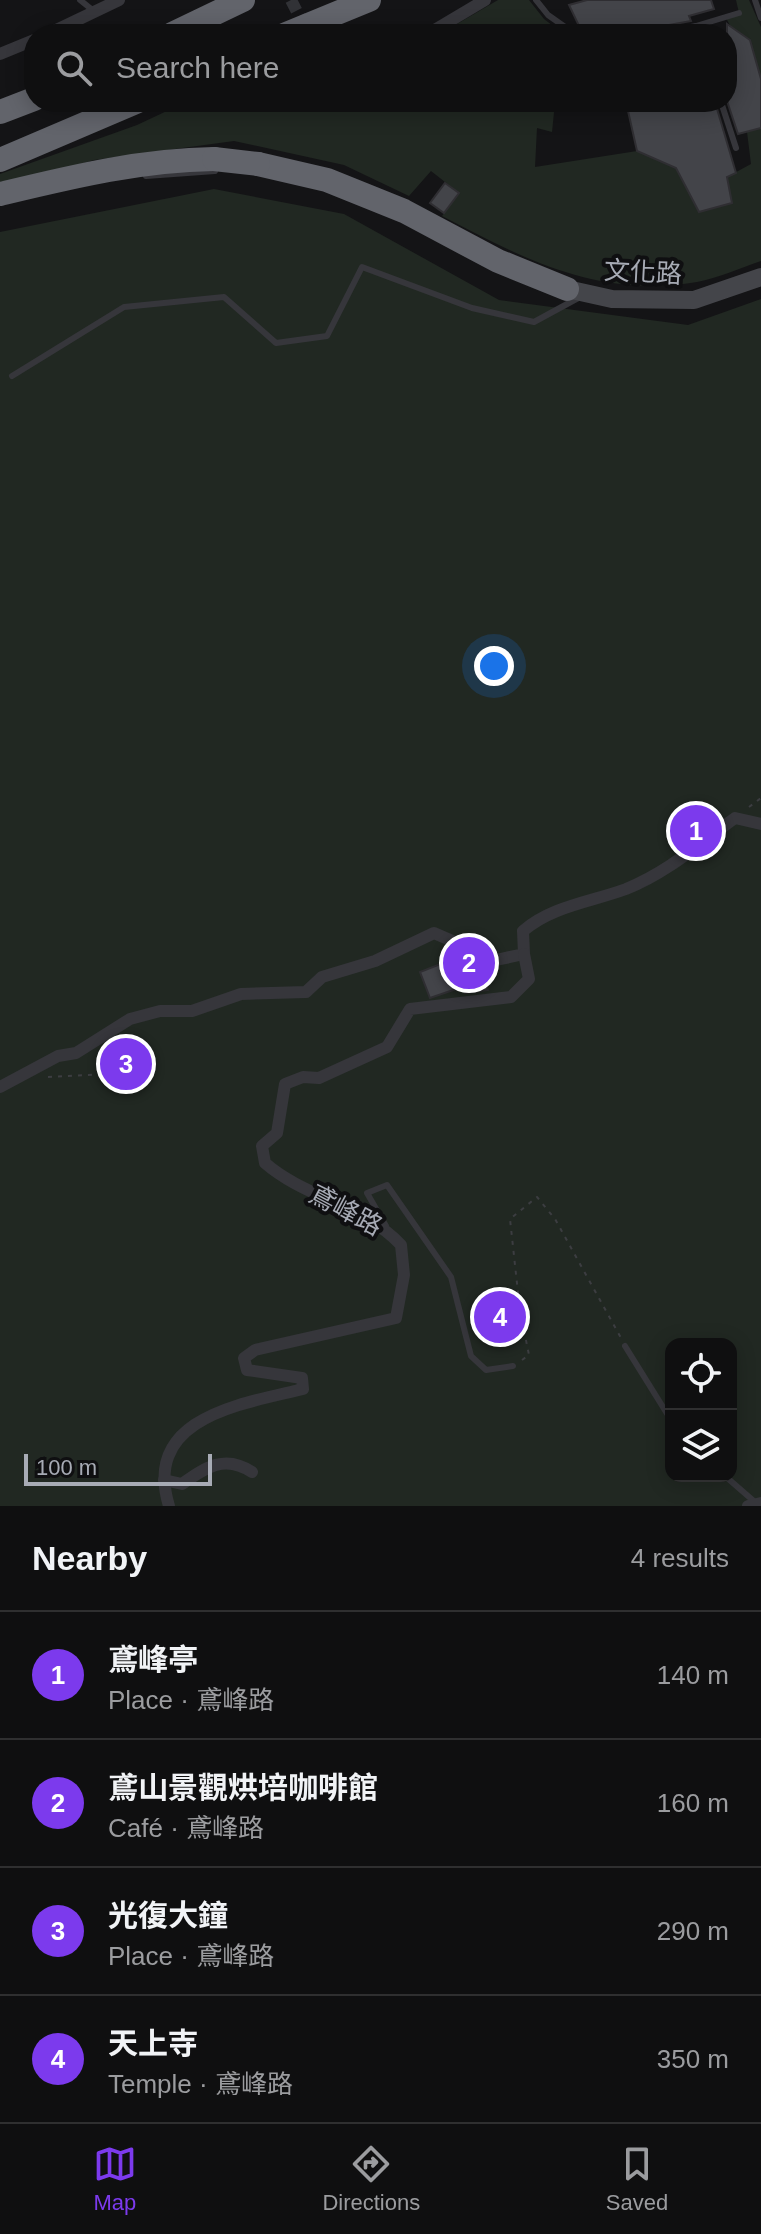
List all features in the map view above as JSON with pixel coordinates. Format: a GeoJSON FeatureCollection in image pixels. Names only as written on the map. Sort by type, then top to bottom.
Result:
{"type":"FeatureCollection","features":[{"type":"Feature","properties":{"kind":"highway"},"geometry":{"type":"LineString","coordinates":[[193,24],[243,0]]}},
{"type":"Feature","properties":{"kind":"highway"},"geometry":{"type":"LineString","coordinates":[[299,24],[336,0]]}},
{"type":"Feature","properties":{"kind":"highway"},"geometry":{"type":"LineString","coordinates":[[309,24],[369,0]]}},
{"type":"Feature","properties":{"kind":"highway"},"geometry":{"type":"LineString","coordinates":[[0,112],[24,103]]}},
{"type":"Feature","properties":{"kind":"highway"},"geometry":{"type":"LineString","coordinates":[[0,160],[113,112]]}},
{"type":"Feature","properties":{"kind":"highway"},"geometry":{"type":"LineString","coordinates":[[0,194],[69,175],[134,164],[246,163],[327,180],[391,205],[498,261],[578,292]]}},
{"type":"Feature","properties":{"kind":"street"},"geometry":{"type":"LineString","coordinates":[[69,24],[119,0]]}},
{"type":"Feature","properties":{"kind":"street"},"geometry":{"type":"LineString","coordinates":[[445,24],[485,0]]}},
{"type":"Feature","properties":{"kind":"street"},"geometry":{"type":"LineString","coordinates":[[0,54],[24,44]]}},
{"type":"Feature","properties":{"kind":"street","name":"文化路"},"geometry":{"type":"LineString","coordinates":[[578,292],[639,301],[694,300],[761,277]]}},
{"type":"Feature","properties":{"kind":"street","name":"鳶峰路"},"geometry":{"type":"LineString","coordinates":[[169,1506],[164,1467],[174,1444],[213,1411],[303,1389],[302,1378],[247,1370],[244,1358],[255,1350],[396,1318],[404,1275],[401,1245],[387,1230],[278,1175],[265,1163],[262,1146],[277,1133],[285,1084],[303,1077],[319,1078],[387,1047],[410,1009],[511,997],[529,979],[523,931],[536,920],[626,889],[666,870],[735,818],[761,824]]}},
{"type":"Feature","properties":{"kind":"street"},"geometry":{"type":"LineString","coordinates":[[0,1087],[58,1056],[76,1053],[130,1019],[160,1011],[192,1011],[241,994],[306,992],[322,977],[375,961],[434,933],[496,960],[524,954]]}},
{"type":"Feature","properties":{"kind":"street"},"geometry":{"type":"LineString","coordinates":[[164,1480],[182,1484],[218,1462],[239,1464],[252,1472]]}},
{"type":"Feature","properties":{"kind":"lane"},"geometry":{"type":"LineString","coordinates":[[80,0],[95,12]]}},
{"type":"Feature","properties":{"kind":"lane"},"geometry":{"type":"LineString","coordinates":[[536,0],[548,15],[561,24]]}},
{"type":"Feature","properties":{"kind":"lane"},"geometry":{"type":"LineString","coordinates":[[755,0],[761,18]]}},
{"type":"Feature","properties":{"kind":"lane"},"geometry":{"type":"LineString","coordinates":[[712,24],[739,13]]}},
{"type":"Feature","properties":{"kind":"lane"},"geometry":{"type":"LineString","coordinates":[[724,112],[736,148]]}},
{"type":"Feature","properties":{"kind":"lane"},"geometry":{"type":"LineString","coordinates":[[246,163],[315,168],[367,186]]}},
{"type":"Feature","properties":{"kind":"lane"},"geometry":{"type":"LineString","coordinates":[[139,177],[221,164]]}},
{"type":"Feature","properties":{"kind":"lane"},"geometry":{"type":"LineString","coordinates":[[294,182],[321,188],[405,220],[493,269]]}},
{"type":"Feature","properties":{"kind":"lane"},"geometry":{"type":"LineString","coordinates":[[405,202],[486,244]]}},
{"type":"Feature","properties":{"kind":"lane"},"geometry":{"type":"LineString","coordinates":[[513,257],[578,292]]}},
{"type":"Feature","properties":{"kind":"lane"},"geometry":{"type":"LineString","coordinates":[[12,376],[124,307],[224,297],[276,343],[327,336],[362,267],[472,308],[534,322],[578,292]]}},
{"type":"Feature","properties":{"kind":"lane"},"geometry":{"type":"LineString","coordinates":[[527,283],[562,293],[578,292]]}},
{"type":"Feature","properties":{"kind":"lane"},"geometry":{"type":"LineString","coordinates":[[387,1230],[367,1193],[387,1185],[451,1277],[471,1356],[486,1370],[513,1366]]}},
{"type":"Feature","properties":{"kind":"lane"},"geometry":{"type":"LineString","coordinates":[[625,1346],[665,1410]]}},
{"type":"Feature","properties":{"kind":"lane"},"geometry":{"type":"LineString","coordinates":[[731,1482],[755,1504]]}},
{"type":"Feature","properties":{"kind":"path"},"geometry":{"type":"LineString","coordinates":[[22,1075],[87,1076],[127,1073],[136,1068],[140,1055],[139,1042],[132,1034],[108,1031]]}},
{"type":"Feature","properties":{"kind":"path"},"geometry":{"type":"LineString","coordinates":[[513,1366],[529,1355],[520,1311],[510,1219],[537,1197],[555,1219],[602,1298],[625,1346]]}},
{"type":"Feature","properties":{"kind":"shaded area"},"geometry":{"type":"Polygon","coordinates":[[[498,0],[529,0],[551,24],[457,24],[498,0]]]}},
{"type":"Feature","properties":{"kind":"shaded area"},"geometry":{"type":"Polygon","coordinates":[[[736,0],[749,0],[761,27],[761,79],[750,40],[737,31],[737,24],[729,24],[726,18],[739,13],[736,0]]]}},
{"type":"Feature","properties":{"kind":"shaded area"},"geometry":{"type":"Polygon","coordinates":[[[165,112],[554,112],[552,132],[537,128],[535,167],[637,151],[676,168],[699,212],[732,203],[727,177],[751,164],[747,132],[761,128],[761,261],[697,282],[661,286],[595,280],[533,260],[442,216],[459,193],[431,171],[409,196],[344,165],[234,141],[94,160],[0,187],[0,174],[137,125],[165,112]]]}},
{"type":"Feature","properties":{"kind":"shaded area"},"geometry":{"type":"Polygon","coordinates":[[[214,189],[344,214],[499,300],[688,325],[761,299],[761,1506],[0,1506],[0,232],[214,189]]]}},
{"type":"Feature","properties":{"kind":"building"},"geometry":{"type":"Polygon","coordinates":[[[587,0],[711,0],[714,9],[689,16],[691,21],[675,24],[578,24],[569,5],[587,0]]]}},
{"type":"Feature","properties":{"kind":"building"},"geometry":{"type":"Polygon","coordinates":[[[737,31],[750,40],[761,79],[761,128],[738,134],[731,112],[737,112],[737,31]]]}},
{"type":"Feature","properties":{"kind":"building"},"geometry":{"type":"Polygon","coordinates":[[[628,112],[718,112],[736,173],[727,177],[732,203],[699,212],[676,168],[637,151],[628,112]]]}},
{"type":"Feature","properties":{"kind":"building"},"geometry":{"type":"Polygon","coordinates":[[[445,183],[459,193],[444,213],[430,203],[445,183]]]}},
{"type":"Feature","properties":{"kind":"building"},"geometry":{"type":"Polygon","coordinates":[[[448,961],[453,976],[479,967],[488,990],[465,993],[462,987],[430,998],[420,972],[448,961]]]}},
{"type":"Feature","properties":{"kind":"tunnel"},"geometry":{"type":"LineString","coordinates":[[291,0],[303,24]]}},
{"type":"Feature","properties":{"kind":"place","name":"鳶峰亭"},"geometry":{"type":"Point","coordinates":[696,831]}},
{"type":"Feature","properties":{"kind":"place","name":"鳶山景觀烘培咖啡館"},"geometry":{"type":"Point","coordinates":[469,963]}},
{"type":"Feature","properties":{"kind":"place","name":"光復大鐘"},"geometry":{"type":"Point","coordinates":[126,1064]}},
{"type":"Feature","properties":{"kind":"place","name":"天上寺"},"geometry":{"type":"Point","coordinates":[500,1317]}}]}
